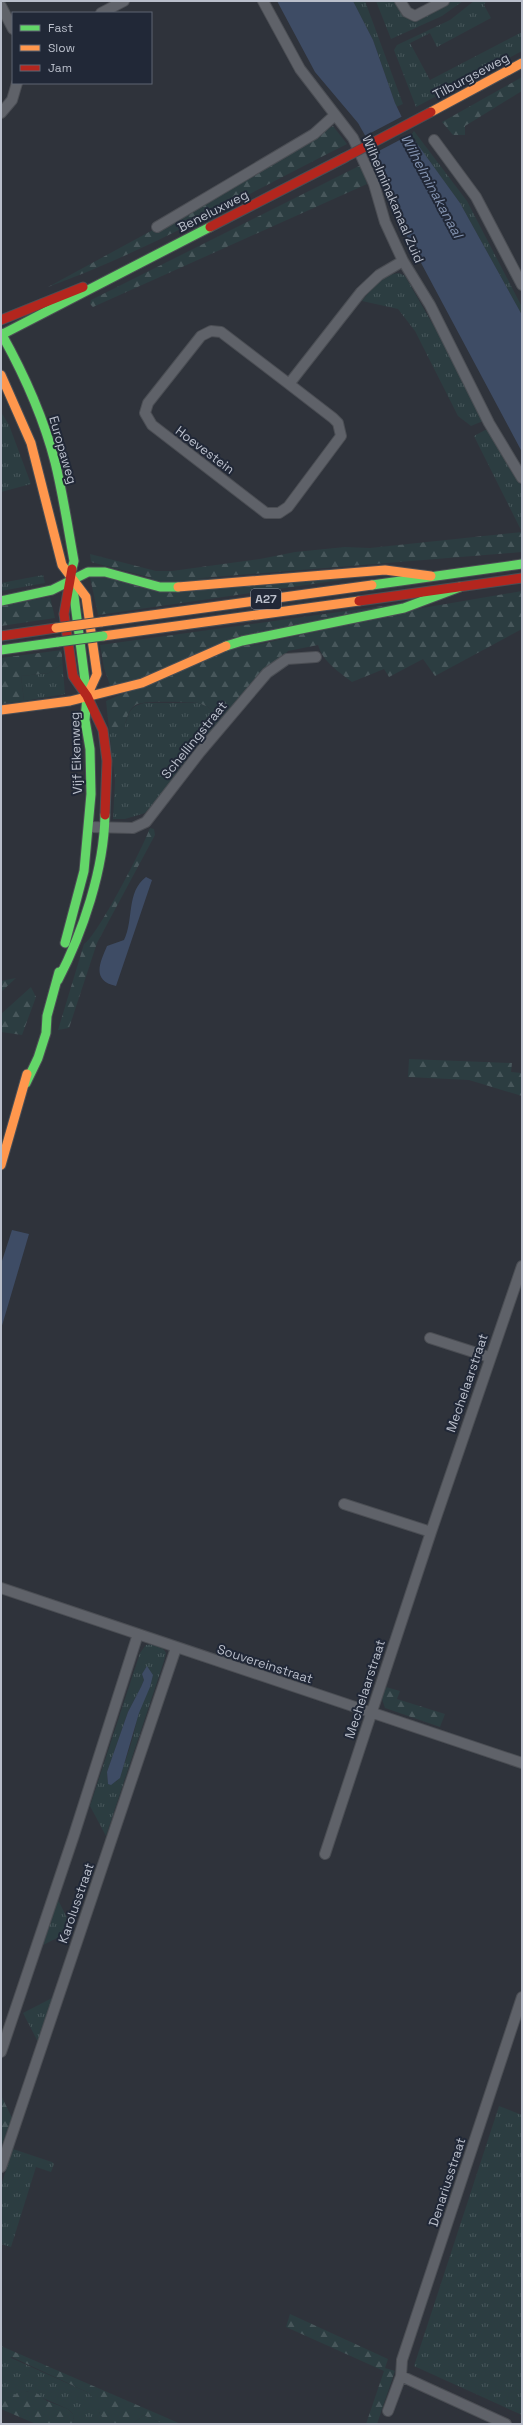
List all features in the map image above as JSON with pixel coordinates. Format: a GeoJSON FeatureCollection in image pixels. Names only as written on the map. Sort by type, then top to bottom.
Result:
{"type":"FeatureCollection","features":[{"type":"Feature","properties":{"kind":"main road","name":"Tilburgseweg"},"geometry":{"type":"LineString","coordinates":[[344,158],[522,63]]}},
{"type":"Feature","properties":{"kind":"main road","name":"Beneluxweg"},"geometry":{"type":"LineString","coordinates":[[1,334],[69,301],[93,286],[344,158]]}},
{"type":"Feature","properties":{"kind":"main road","name":"Beneluxweg"},"geometry":{"type":"LineString","coordinates":[[1,320],[74,289],[93,286]]}},
{"type":"Feature","properties":{"kind":"main road","name":"Europaweg"},"geometry":{"type":"LineString","coordinates":[[1,334],[18,363],[39,411],[53,457],[74,561],[72,580],[64,614],[74,680],[87,696]]}},
{"type":"Feature","properties":{"kind":"main road","name":"Europaweg"},"geometry":{"type":"LineString","coordinates":[[1,375],[32,443],[62,565],[86,597],[97,674],[87,696]]}},
{"type":"Feature","properties":{"kind":"main road","name":"A27"},"geometry":{"type":"LineString","coordinates":[[1,636],[522,564]]}},
{"type":"Feature","properties":{"kind":"main road","name":"A27"},"geometry":{"type":"LineString","coordinates":[[1,601],[52,590],[88,572],[105,572],[160,587],[187,587],[385,570],[431,576]]}},
{"type":"Feature","properties":{"kind":"main road","name":"A27"},"geometry":{"type":"LineString","coordinates":[[1,650],[522,578]]}},
{"type":"Feature","properties":{"kind":"main road","name":"Europaweg"},"geometry":{"type":"LineString","coordinates":[[72,580],[87,696]]}},
{"type":"Feature","properties":{"kind":"main road","name":"A27"},"geometry":{"type":"LineString","coordinates":[[1,710],[70,701],[142,683],[215,650],[242,641],[404,608],[460,586]]}},
{"type":"Feature","properties":{"kind":"main road","name":"Vijf Eikenweg"},"geometry":{"type":"LineString","coordinates":[[1,1165],[26,1084],[38,1058],[46,1033],[47,1016],[58,980],[62,954],[84,871],[89,827],[91,780],[86,720],[87,696]]}},
{"type":"Feature","properties":{"kind":"main road","name":"Vijf Eikenweg"},"geometry":{"type":"LineString","coordinates":[[58,980],[69,959],[97,877],[105,827],[107,761],[103,730],[87,696]]}},
{"type":"Feature","properties":{"kind":"street"},"geometry":{"type":"LineString","coordinates":[[103,12],[124,1]]}},
{"type":"Feature","properties":{"kind":"street","name":"Wilhelminakanaal Zuid"},"geometry":{"type":"LineString","coordinates":[[263,1],[300,69],[353,138],[365,162],[385,222],[403,261],[430,305],[489,422],[522,478]]}},
{"type":"Feature","properties":{"kind":"street"},"geometry":{"type":"LineString","coordinates":[[400,1],[411,16],[420,15],[444,1]]}},
{"type":"Feature","properties":{"kind":"street"},"geometry":{"type":"LineString","coordinates":[[1,6],[12,27]]}},
{"type":"Feature","properties":{"kind":"street"},"geometry":{"type":"LineString","coordinates":[[1,113],[12,100],[17,84]]}},
{"type":"Feature","properties":{"kind":"street"},"geometry":{"type":"LineString","coordinates":[[157,227],[314,134],[336,115]]}},
{"type":"Feature","properties":{"kind":"street"},"geometry":{"type":"LineString","coordinates":[[434,140],[476,197],[522,285]]}},
{"type":"Feature","properties":{"kind":"street"},"geometry":{"type":"LineString","coordinates":[[289,384],[361,292],[378,275],[403,261]]}},
{"type":"Feature","properties":{"kind":"street","name":"Hoevestein"},"geometry":{"type":"LineString","coordinates":[[210,331],[220,332],[289,384],[334,419],[340,429],[340,436],[288,508],[279,514],[266,513],[152,425],[145,413],[148,403],[201,336],[210,331]]}},
{"type":"Feature","properties":{"kind":"street","name":"Schellingstraat"},"geometry":{"type":"LineString","coordinates":[[89,827],[132,828],[146,822],[200,752],[267,673],[287,659],[316,657]]}},
{"type":"Feature","properties":{"kind":"street","name":"Mechelaarstraat"},"geometry":{"type":"LineString","coordinates":[[325,1854],[430,1532],[489,1357],[522,1266]]}},
{"type":"Feature","properties":{"kind":"street"},"geometry":{"type":"LineString","coordinates":[[430,1338],[489,1357]]}},
{"type":"Feature","properties":{"kind":"street"},"geometry":{"type":"LineString","coordinates":[[344,1504],[430,1532]]}},
{"type":"Feature","properties":{"kind":"street","name":"Souvereinstraat"},"geometry":{"type":"LineString","coordinates":[[1,1588],[522,1763]]}},
{"type":"Feature","properties":{"kind":"street","name":"Karolusstraat"},"geometry":{"type":"LineString","coordinates":[[1,2052],[74,1835],[138,1634]]}},
{"type":"Feature","properties":{"kind":"street","name":"Karolusstraat"},"geometry":{"type":"LineString","coordinates":[[1,2167],[176,1648]]}},
{"type":"Feature","properties":{"kind":"street","name":"Denariusstraat"},"geometry":{"type":"LineString","coordinates":[[388,2411],[401,2376],[402,2360],[522,1997]]}},
{"type":"Feature","properties":{"kind":"street"},"geometry":{"type":"LineString","coordinates":[[401,2376],[506,2424]]}},
{"type":"Feature","properties":{"kind":"green space"},"geometry":{"type":"Polygon","coordinates":[[[353,1],[365,1],[403,104],[396,107],[373,40],[353,1]]]}},
{"type":"Feature","properties":{"kind":"green space"},"geometry":{"type":"Polygon","coordinates":[[[376,1],[396,1],[415,20],[452,1],[463,1],[442,16],[391,39],[376,1]]]}},
{"type":"Feature","properties":{"kind":"green space"},"geometry":{"type":"Polygon","coordinates":[[[474,1],[486,1],[484,5],[491,18],[437,47],[430,33],[410,43],[430,80],[522,32],[522,51],[416,107],[394,50],[397,45],[450,20],[474,1]]]}},
{"type":"Feature","properties":{"kind":"green space"},"geometry":{"type":"Polygon","coordinates":[[[522,77],[522,91],[465,126],[465,135],[453,135],[442,122],[522,77]]]}},
{"type":"Feature","properties":{"kind":"green space"},"geometry":{"type":"Polygon","coordinates":[[[333,126],[347,144],[163,238],[125,256],[48,287],[217,195],[333,126]]]}},
{"type":"Feature","properties":{"kind":"green space"},"geometry":{"type":"Polygon","coordinates":[[[414,131],[467,201],[522,307],[522,315],[460,203],[410,135],[414,131]]]}},
{"type":"Feature","properties":{"kind":"green space"},"geometry":{"type":"Polygon","coordinates":[[[361,165],[367,184],[93,307],[90,304],[91,300],[361,165]]]}},
{"type":"Feature","properties":{"kind":"green space"},"geometry":{"type":"Polygon","coordinates":[[[399,273],[405,276],[443,342],[483,421],[471,426],[458,416],[415,331],[398,309],[362,301],[382,279],[399,273]]]}},
{"type":"Feature","properties":{"kind":"green space"},"geometry":{"type":"Polygon","coordinates":[[[1,412],[9,425],[31,484],[1,492],[1,412]]]}},
{"type":"Feature","properties":{"kind":"green space"},"geometry":{"type":"Polygon","coordinates":[[[487,429],[522,487],[522,532],[474,436],[487,429]]]}},
{"type":"Feature","properties":{"kind":"green space"},"geometry":{"type":"Polygon","coordinates":[[[522,532],[522,552],[164,581],[91,562],[90,554],[156,571],[172,571],[260,559],[295,552],[345,547],[370,548],[522,532]]]}},
{"type":"Feature","properties":{"kind":"green space"},"geometry":{"type":"Polygon","coordinates":[[[43,575],[45,583],[1,591],[1,583],[43,575]]]}},
{"type":"Feature","properties":{"kind":"green space"},"geometry":{"type":"Polygon","coordinates":[[[90,577],[110,578],[348,579],[98,615],[90,577]]]}},
{"type":"Feature","properties":{"kind":"green space"},"geometry":{"type":"Polygon","coordinates":[[[522,591],[522,629],[435,676],[423,659],[389,677],[384,669],[352,682],[327,661],[318,645],[288,651],[225,723],[208,707],[199,703],[155,702],[134,706],[128,714],[124,729],[109,729],[106,701],[206,657],[393,613],[522,591]]]}},
{"type":"Feature","properties":{"kind":"green space"},"geometry":{"type":"Polygon","coordinates":[[[50,597],[55,618],[1,626],[1,605],[50,597]]]}},
{"type":"Feature","properties":{"kind":"green space"},"geometry":{"type":"Polygon","coordinates":[[[390,605],[111,688],[104,668],[100,645],[390,605]]]}},
{"type":"Feature","properties":{"kind":"green space"},"geometry":{"type":"Polygon","coordinates":[[[62,650],[62,664],[49,673],[21,676],[24,701],[1,704],[1,658],[62,650]]]}},
{"type":"Feature","properties":{"kind":"green space"},"geometry":{"type":"Polygon","coordinates":[[[62,658],[65,694],[24,701],[21,676],[49,673],[62,664],[62,658]]]}},
{"type":"Feature","properties":{"kind":"green space"},"geometry":{"type":"Polygon","coordinates":[[[199,703],[208,707],[225,723],[145,813],[125,819],[113,819],[115,781],[109,729],[124,729],[128,715],[132,709],[139,704],[199,703]]]}},
{"type":"Feature","properties":{"kind":"green space"},"geometry":{"type":"Polygon","coordinates":[[[150,828],[154,829],[155,835],[97,943],[69,1028],[58,1030],[84,944],[99,926],[109,909],[139,853],[150,828]]]}},
{"type":"Feature","properties":{"kind":"green space"},"geometry":{"type":"Polygon","coordinates":[[[16,978],[1,992],[1,981],[16,978]]]}},
{"type":"Feature","properties":{"kind":"green space"},"geometry":{"type":"Polygon","coordinates":[[[31,987],[36,997],[22,1035],[1,1032],[1,1014],[31,987]]]}},
{"type":"Feature","properties":{"kind":"green space"},"geometry":{"type":"Polygon","coordinates":[[[409,1059],[512,1063],[511,1072],[522,1073],[522,1096],[469,1080],[408,1077],[409,1059]]]}},
{"type":"Feature","properties":{"kind":"green space"},"geometry":{"type":"Polygon","coordinates":[[[154,1644],[162,1647],[166,1653],[106,1836],[90,1806],[140,1653],[146,1645],[154,1644]],[[146,1669],[142,1674],[144,1680],[128,1712],[107,1772],[108,1784],[117,1781],[126,1758],[139,1712],[149,1687],[149,1671],[146,1669]]]}},
{"type":"Feature","properties":{"kind":"green space"},"geometry":{"type":"Polygon","coordinates":[[[386,1687],[400,1691],[397,1699],[445,1714],[440,1727],[385,1708],[382,1699],[386,1687]]]}},
{"type":"Feature","properties":{"kind":"green space"},"geometry":{"type":"Polygon","coordinates":[[[58,1900],[72,1928],[71,1931],[43,1945],[58,1900]]]}},
{"type":"Feature","properties":{"kind":"green space"},"geometry":{"type":"Polygon","coordinates":[[[52,1998],[38,2042],[23,2013],[52,1998]]]}},
{"type":"Feature","properties":{"kind":"green space"},"geometry":{"type":"Polygon","coordinates":[[[1,2095],[12,2118],[1,2147],[1,2095]]]}},
{"type":"Feature","properties":{"kind":"green space"},"geometry":{"type":"Polygon","coordinates":[[[499,2106],[522,2115],[522,2415],[414,2366],[499,2106]]]}},
{"type":"Feature","properties":{"kind":"green space"},"geometry":{"type":"Polygon","coordinates":[[[13,2149],[54,2164],[51,2172],[36,2167],[11,2247],[1,2244],[1,2185],[13,2149]]]}},
{"type":"Feature","properties":{"kind":"green space"},"geometry":{"type":"Polygon","coordinates":[[[290,2314],[388,2359],[385,2368],[395,2371],[377,2424],[366,2424],[384,2371],[286,2327],[290,2314]]]}},
{"type":"Feature","properties":{"kind":"green space"},"geometry":{"type":"Polygon","coordinates":[[[1,2346],[181,2424],[164,2424],[143,2415],[133,2424],[110,2422],[102,2417],[94,2399],[87,2392],[12,2357],[1,2361],[1,2346]]]}},
{"type":"Feature","properties":{"kind":"green space"},"geometry":{"type":"Polygon","coordinates":[[[9,2357],[87,2392],[96,2400],[100,2414],[121,2424],[74,2424],[73,2414],[68,2409],[27,2391],[1,2400],[1,2361],[9,2357]]]}},
{"type":"Feature","properties":{"kind":"green space"},"geometry":{"type":"Polygon","coordinates":[[[24,2391],[35,2392],[47,2401],[68,2409],[73,2414],[74,2424],[36,2424],[1,2409],[1,2400],[24,2391]]]}},
{"type":"Feature","properties":{"kind":"green space"},"geometry":{"type":"Polygon","coordinates":[[[143,2415],[164,2424],[133,2424],[143,2415]]]}},
{"type":"Feature","properties":{"kind":"water","name":"Wilhelminakanaal"},"geometry":{"type":"Polygon","coordinates":[[[277,1],[353,1],[373,40],[395,103],[410,134],[460,203],[522,315],[522,452],[404,231],[375,153],[358,123],[315,72],[277,1]]]}},
{"type":"Feature","properties":{"kind":"water"},"geometry":{"type":"Polygon","coordinates":[[[146,877],[152,880],[116,986],[103,980],[100,975],[100,965],[107,946],[124,940],[129,924],[133,898],[140,883],[146,877]]]}},
{"type":"Feature","properties":{"kind":"water"},"geometry":{"type":"Polygon","coordinates":[[[12,1230],[29,1234],[1,1329],[1,1264],[12,1230]]]}},
{"type":"Feature","properties":{"kind":"water"},"geometry":{"type":"Polygon","coordinates":[[[147,1666],[153,1675],[150,1687],[139,1713],[120,1778],[111,1785],[108,1784],[107,1772],[128,1712],[144,1680],[142,1674],[147,1666]]]}},
{"type":"Feature","properties":{"kind":"pier"},"geometry":{"type":"Polygon","coordinates":[[[403,116],[413,133],[373,154],[363,137],[403,116]]]}},
{"type":"Feature","properties":{"kind":"traffic: fast"},"geometry":{"type":"LineString","coordinates":[[1,335],[210,227]]}},
{"type":"Feature","properties":{"kind":"traffic: fast"},"geometry":{"type":"LineString","coordinates":[[1,333],[32,396],[45,428],[55,462],[63,499],[74,561],[72,569]]}},
{"type":"Feature","properties":{"kind":"traffic: fast"},"geometry":{"type":"LineString","coordinates":[[372,585],[522,564]]}},
{"type":"Feature","properties":{"kind":"traffic: fast"},"geometry":{"type":"LineString","coordinates":[[1,601],[52,590],[88,572],[105,572],[160,587],[178,587]]}},
{"type":"Feature","properties":{"kind":"traffic: fast"},"geometry":{"type":"LineString","coordinates":[[226,646],[242,641],[404,608],[460,587]]}},
{"type":"Feature","properties":{"kind":"traffic: fast"},"geometry":{"type":"LineString","coordinates":[[65,943],[84,871],[91,794],[90,749],[85,720],[87,696],[73,588]]}},
{"type":"Feature","properties":{"kind":"traffic: fast"},"geometry":{"type":"LineString","coordinates":[[58,642],[103,636]]}},
{"type":"Feature","properties":{"kind":"traffic: fast"},"geometry":{"type":"LineString","coordinates":[[1,650],[58,642]]}},
{"type":"Feature","properties":{"kind":"traffic: fast"},"geometry":{"type":"LineString","coordinates":[[58,980],[76,942],[90,900],[101,857],[105,815]]}},
{"type":"Feature","properties":{"kind":"traffic: fast"},"geometry":{"type":"LineString","coordinates":[[26,1083],[38,1058],[46,1033],[47,1016],[59,972]]}},
{"type":"Feature","properties":{"kind":"traffic: slow"},"geometry":{"type":"LineString","coordinates":[[431,112],[522,63]]}},
{"type":"Feature","properties":{"kind":"traffic: slow"},"geometry":{"type":"LineString","coordinates":[[1,375],[31,443],[62,565],[86,597],[97,674],[87,696]]}},
{"type":"Feature","properties":{"kind":"traffic: slow"},"geometry":{"type":"LineString","coordinates":[[178,587],[385,570],[431,576]]}},
{"type":"Feature","properties":{"kind":"traffic: slow"},"geometry":{"type":"LineString","coordinates":[[101,622],[372,585]]}},
{"type":"Feature","properties":{"kind":"traffic: slow"},"geometry":{"type":"LineString","coordinates":[[103,636],[359,601]]}},
{"type":"Feature","properties":{"kind":"traffic: slow"},"geometry":{"type":"LineString","coordinates":[[56,628],[101,622]]}},
{"type":"Feature","properties":{"kind":"traffic: slow"},"geometry":{"type":"LineString","coordinates":[[1,710],[70,701],[142,683],[226,646]]}},
{"type":"Feature","properties":{"kind":"traffic: slow"},"geometry":{"type":"LineString","coordinates":[[1,1165],[27,1074]]}},
{"type":"Feature","properties":{"kind":"traffic: jam"},"geometry":{"type":"LineString","coordinates":[[344,158],[431,112]]}},
{"type":"Feature","properties":{"kind":"traffic: jam"},"geometry":{"type":"LineString","coordinates":[[210,227],[344,158]]}},
{"type":"Feature","properties":{"kind":"traffic: jam"},"geometry":{"type":"LineString","coordinates":[[1,320],[83,287]]}},
{"type":"Feature","properties":{"kind":"traffic: jam"},"geometry":{"type":"LineString","coordinates":[[72,569],[64,614],[73,676],[87,696],[103,730],[107,761],[105,815]]}},
{"type":"Feature","properties":{"kind":"traffic: jam"},"geometry":{"type":"LineString","coordinates":[[359,601],[522,578]]}},
{"type":"Feature","properties":{"kind":"traffic: jam"},"geometry":{"type":"LineString","coordinates":[[1,636],[56,628]]}}]}
